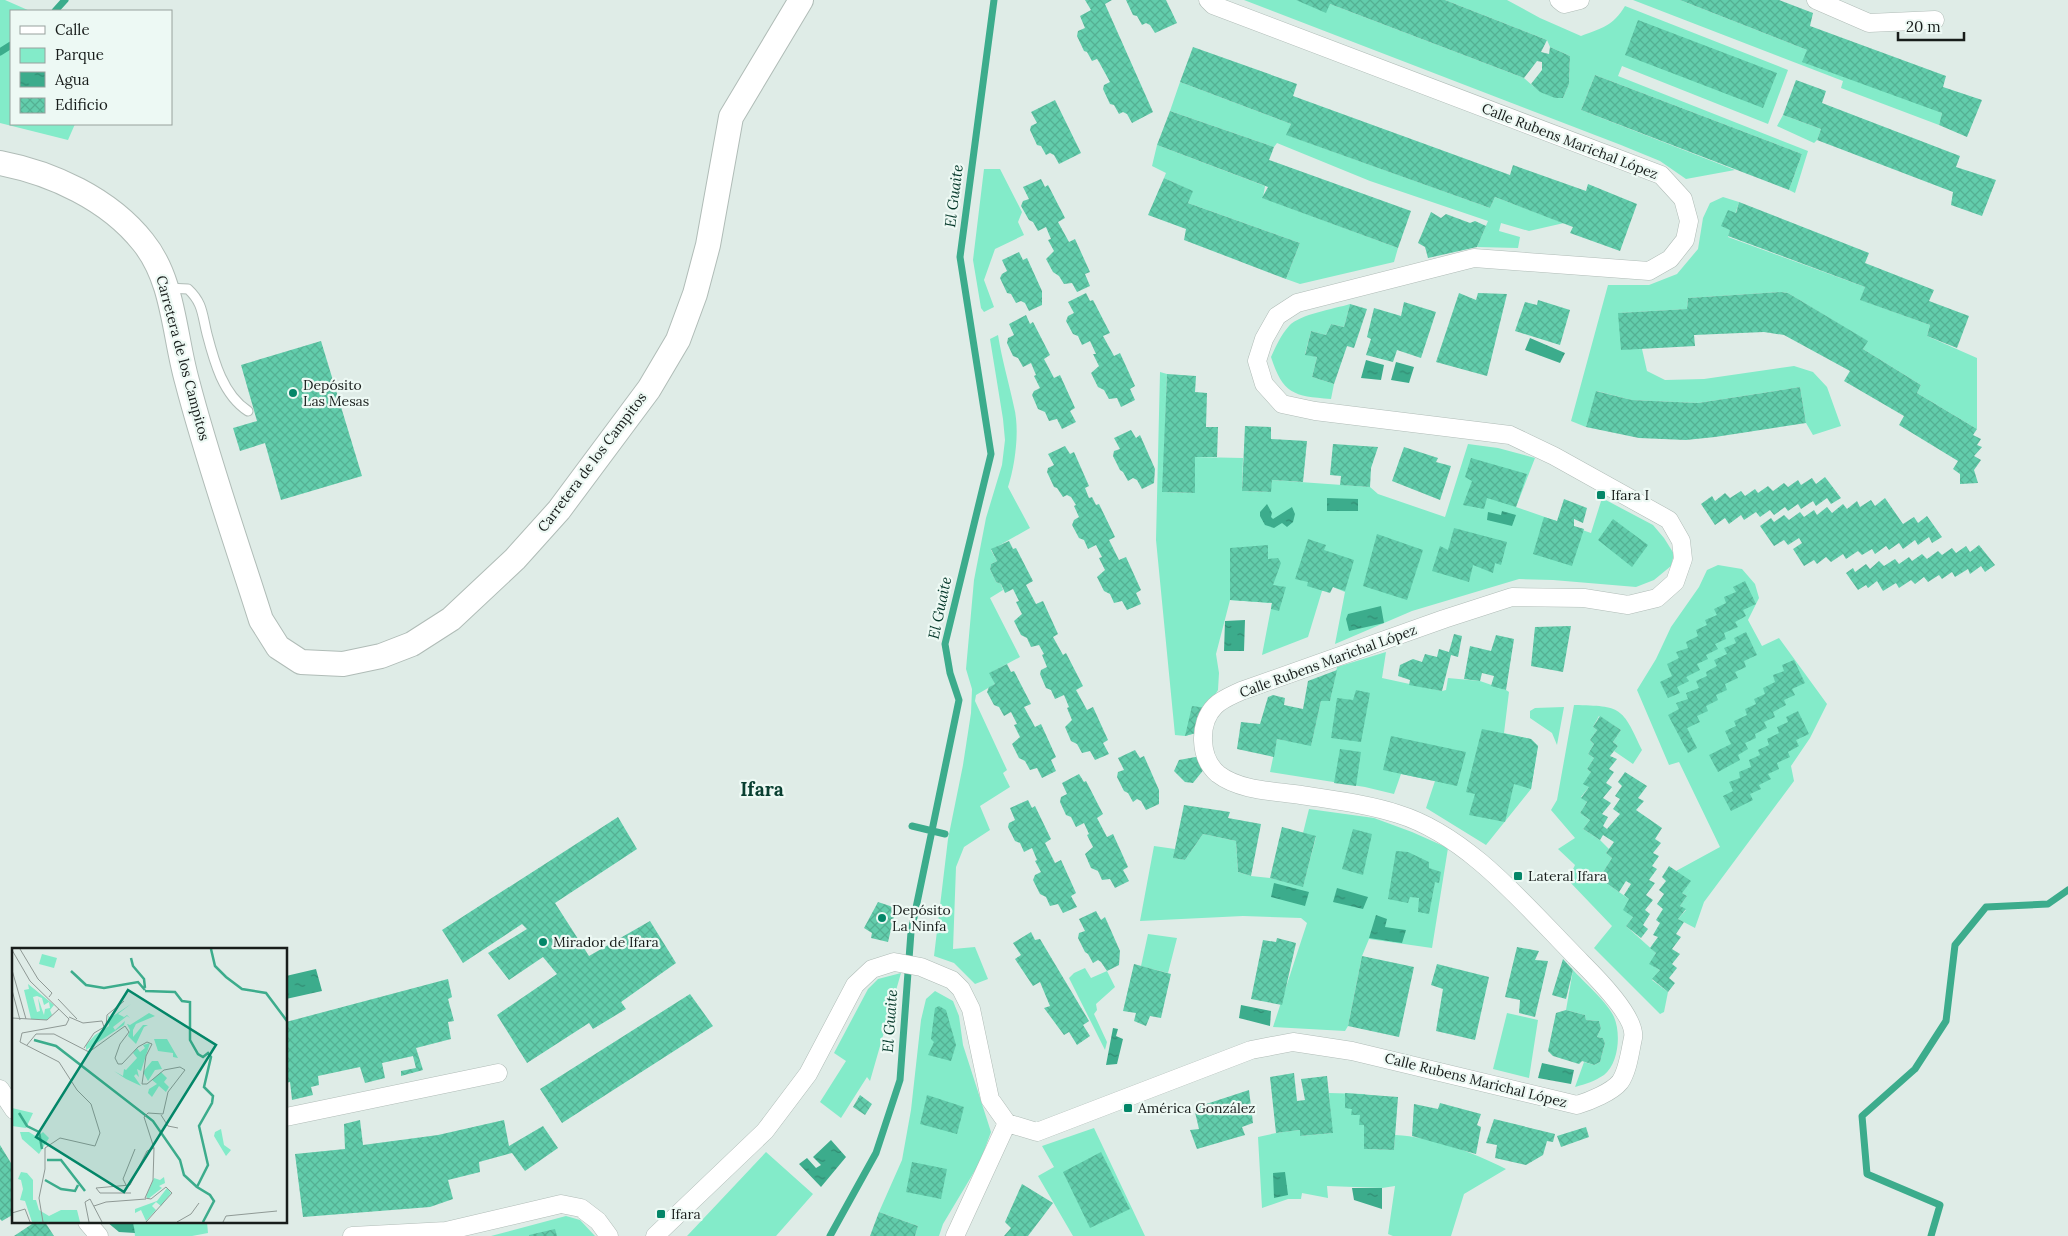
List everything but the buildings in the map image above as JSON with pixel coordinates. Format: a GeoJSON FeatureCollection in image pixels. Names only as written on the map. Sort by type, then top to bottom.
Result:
{"type":"FeatureCollection","features":[{"type":"Feature","properties":{"kind":"main road","name":"Carretera de los Campitos"},"geometry":{"type":"LineString","coordinates":[[0,163],[22,167],[68,185],[113,211],[144,242],[164,278],[186,381],[260,620],[278,647],[301,662],[343,664],[381,656],[412,644],[451,619],[515,559],[559,510],[649,389],[678,340],[695,294],[708,245],[731,118],[801,0]]}},
{"type":"Feature","properties":{"kind":"street","name":"Calle Rubens Marichal López"},"geometry":{"type":"LineString","coordinates":[[1007,1123],[1037,1132],[1251,1050],[1293,1042],[1352,1051],[1577,1105],[1596,1099],[1620,1082],[1628,1061],[1634,1035],[1622,1007],[1591,972],[1487,868],[1448,836],[1398,814],[1327,799],[1248,787],[1232,782],[1217,773],[1208,762],[1202,732],[1214,706],[1241,691],[1444,619],[1512,598],[1584,598],[1628,605],[1657,598],[1675,582],[1683,559],[1681,542],[1668,520],[1554,456],[1510,435],[1315,412],[1282,404],[1264,384],[1257,361],[1264,339],[1277,316],[1297,303],[1474,258],[1649,271],[1670,259],[1686,240],[1689,221],[1683,199],[1661,175],[1214,5],[1208,0]]}},
{"type":"Feature","properties":{"kind":"street"},"geometry":{"type":"LineString","coordinates":[[1559,0],[1564,4],[1580,0]]}},
{"type":"Feature","properties":{"kind":"street"},"geometry":{"type":"LineString","coordinates":[[1816,0],[1869,23],[1935,20]]}},
{"type":"Feature","properties":{"kind":"street"},"geometry":{"type":"LineString","coordinates":[[655,1236],[764,1131],[808,1074],[855,985],[872,969],[894,962],[936,972],[952,980],[961,989],[971,1009],[990,1099],[1007,1123],[955,1236]]}},
{"type":"Feature","properties":{"kind":"street"},"geometry":{"type":"LineString","coordinates":[[288,1117],[498,1073]]}},
{"type":"Feature","properties":{"kind":"street"},"geometry":{"type":"LineString","coordinates":[[0,1089],[12,1107]]}},
{"type":"Feature","properties":{"kind":"street"},"geometry":{"type":"LineString","coordinates":[[352,1236],[446,1231],[561,1204],[581,1208],[598,1221],[609,1236]]}},
{"type":"Feature","properties":{"kind":"lane"},"geometry":{"type":"LineString","coordinates":[[166,288],[188,288],[198,298],[209,341],[227,390],[248,411]]}},
{"type":"Feature","properties":{"kind":"green space"},"geometry":{"type":"Polygon","coordinates":[[[0,0],[5,0],[28,10],[10,10],[10,125],[75,125],[68,140],[0,123],[0,0]]]}},
{"type":"Feature","properties":{"kind":"green space"},"geometry":{"type":"Polygon","coordinates":[[[1244,0],[1296,0],[1330,4],[1524,78],[1542,92],[1563,98],[1569,84],[1570,56],[1550,47],[1547,40],[1445,0],[1507,0],[1540,18],[1581,36],[1611,22],[1621,13],[1625,6],[1788,70],[1768,124],[1622,66],[1618,76],[1808,151],[1795,193],[1789,190],[1802,154],[1595,75],[1581,110],[1735,170],[1686,179],[1660,161],[1621,145],[1244,0]]]}},
{"type":"Feature","properties":{"kind":"green space"},"geometry":{"type":"Polygon","coordinates":[[[1633,0],[1680,0],[1807,50],[1942,113],[1939,125],[1841,88],[1843,81],[1633,0]]]}},
{"type":"Feature","properties":{"kind":"green space"},"geometry":{"type":"Polygon","coordinates":[[[1180,82],[1291,124],[1287,135],[1490,208],[1495,197],[1564,223],[1529,231],[1501,223],[1499,231],[1520,237],[1518,248],[1477,247],[1488,221],[1370,181],[1277,143],[1274,147],[1170,111],[1180,82]]]}},
{"type":"Feature","properties":{"kind":"green space"},"geometry":{"type":"Polygon","coordinates":[[[1783,115],[1821,129],[1817,140],[1814,143],[1777,126],[1783,115]]]}},
{"type":"Feature","properties":{"kind":"green space"},"geometry":{"type":"Polygon","coordinates":[[[1157,145],[1265,186],[1263,198],[1398,248],[1394,262],[1300,284],[1286,279],[1300,243],[1188,203],[1192,191],[1164,178],[1166,173],[1152,166],[1157,145]]]}},
{"type":"Feature","properties":{"kind":"green space"},"geometry":{"type":"Polygon","coordinates":[[[984,169],[1000,169],[1022,212],[1018,222],[1024,235],[995,249],[984,280],[994,307],[984,312],[981,308],[973,260],[984,169]]]}},
{"type":"Feature","properties":{"kind":"green space"},"geometry":{"type":"Polygon","coordinates":[[[1723,197],[1739,202],[1728,237],[1865,287],[1861,300],[1930,325],[1927,336],[1977,358],[1977,429],[1917,393],[1921,385],[1863,349],[1867,341],[1788,293],[1781,292],[1688,298],[1687,309],[1619,313],[1642,349],[1647,371],[1665,380],[1704,379],[1794,366],[1813,372],[1827,387],[1841,426],[1813,435],[1806,423],[1800,387],[1698,403],[1632,400],[1597,391],[1586,427],[1571,421],[1608,285],[1649,285],[1677,274],[1698,249],[1703,218],[1710,203],[1723,197]]]}},
{"type":"Feature","properties":{"kind":"green space"},"geometry":{"type":"Polygon","coordinates":[[[1350,304],[1344,327],[1331,324],[1326,335],[1311,331],[1305,354],[1317,357],[1312,377],[1334,384],[1331,399],[1307,396],[1291,391],[1280,379],[1271,357],[1284,333],[1289,326],[1301,318],[1350,304]]]}},
{"type":"Feature","properties":{"kind":"green space"},"geometry":{"type":"Polygon","coordinates":[[[998,335],[1017,426],[1015,459],[1008,487],[1030,528],[991,550],[997,561],[991,564],[990,569],[996,582],[1001,584],[1003,590],[990,598],[1020,657],[990,673],[995,684],[976,695],[975,701],[1007,770],[1003,773],[1010,787],[980,806],[990,830],[964,847],[956,867],[953,949],[975,947],[988,979],[975,984],[954,963],[934,956],[948,839],[971,713],[972,689],[966,669],[974,580],[986,518],[1002,465],[1005,440],[990,339],[998,335]]]}},
{"type":"Feature","properties":{"kind":"green space"},"geometry":{"type":"Polygon","coordinates":[[[1160,372],[1167,374],[1163,492],[1195,493],[1195,457],[1243,458],[1242,491],[1270,492],[1272,480],[1370,487],[1378,494],[1445,517],[1468,444],[1498,448],[1535,458],[1516,507],[1591,533],[1602,498],[1653,525],[1674,554],[1671,566],[1654,580],[1636,587],[1519,579],[1412,611],[1335,644],[1345,592],[1333,587],[1322,591],[1308,637],[1262,655],[1272,603],[1230,600],[1216,654],[1219,673],[1218,690],[1207,708],[1196,733],[1185,736],[1175,735],[1156,540],[1160,372]]]}},
{"type":"Feature","properties":{"kind":"green space"},"geometry":{"type":"Polygon","coordinates":[[[1718,565],[1742,569],[1755,584],[1759,598],[1748,620],[1762,646],[1779,638],[1827,704],[1810,738],[1791,766],[1794,781],[1704,902],[1695,928],[1678,919],[1686,910],[1680,906],[1687,896],[1682,893],[1676,871],[1720,847],[1679,762],[1669,765],[1637,690],[1656,659],[1671,627],[1699,587],[1707,570],[1718,565]]]}},
{"type":"Feature","properties":{"kind":"green space"},"geometry":{"type":"Polygon","coordinates":[[[1386,652],[1382,678],[1442,691],[1446,690],[1448,678],[1480,681],[1506,690],[1509,692],[1504,733],[1531,739],[1538,746],[1531,789],[1486,845],[1426,808],[1435,781],[1401,774],[1394,794],[1365,787],[1270,772],[1277,739],[1311,745],[1321,701],[1330,701],[1337,667],[1386,652]]]}},
{"type":"Feature","properties":{"kind":"green space"},"geometry":{"type":"Polygon","coordinates":[[[1574,705],[1602,706],[1618,712],[1630,725],[1642,750],[1633,764],[1614,751],[1618,746],[1613,742],[1621,730],[1599,716],[1593,727],[1597,730],[1590,740],[1594,744],[1588,754],[1594,758],[1587,769],[1591,772],[1589,787],[1581,797],[1587,802],[1580,813],[1590,820],[1583,829],[1600,840],[1609,849],[1606,853],[1612,858],[1599,878],[1629,899],[1633,917],[1626,926],[1656,953],[1650,964],[1660,970],[1652,980],[1668,992],[1664,1012],[1660,1014],[1594,948],[1612,926],[1568,880],[1575,865],[1558,849],[1575,838],[1551,810],[1557,800],[1574,705]]]}},
{"type":"Feature","properties":{"kind":"green space"},"geometry":{"type":"Polygon","coordinates":[[[1564,707],[1557,745],[1552,733],[1530,718],[1530,711],[1535,708],[1564,707]]]}},
{"type":"Feature","properties":{"kind":"green space"},"geometry":{"type":"Polygon","coordinates":[[[1309,809],[1374,818],[1448,848],[1432,948],[1369,939],[1362,956],[1348,1026],[1345,1031],[1273,1027],[1307,923],[1301,918],[1243,916],[1140,921],[1154,846],[1175,849],[1174,858],[1185,860],[1203,834],[1236,841],[1238,872],[1303,886],[1316,837],[1303,833],[1309,809]]]}},
{"type":"Feature","properties":{"kind":"green space"},"geometry":{"type":"Polygon","coordinates":[[[1148,934],[1177,938],[1168,973],[1141,966],[1148,934]]]}},
{"type":"Feature","properties":{"kind":"green space"},"geometry":{"type":"Polygon","coordinates":[[[1085,968],[1091,978],[1107,971],[1115,987],[1096,1004],[1097,1010],[1094,1014],[1107,1042],[1105,1050],[1069,978],[1074,973],[1085,968]]]}},
{"type":"Feature","properties":{"kind":"green space"},"geometry":{"type":"Polygon","coordinates":[[[1573,970],[1611,1012],[1618,1031],[1616,1056],[1609,1070],[1597,1079],[1575,1087],[1584,1062],[1594,1065],[1600,1062],[1605,1043],[1603,1038],[1597,1037],[1601,1028],[1599,1021],[1586,1020],[1585,1015],[1566,1010],[1573,970]]]}},
{"type":"Feature","properties":{"kind":"green space"},"geometry":{"type":"Polygon","coordinates":[[[901,973],[870,1081],[867,1077],[841,1118],[820,1102],[846,1061],[834,1053],[868,989],[878,979],[901,973]]]}},
{"type":"Feature","properties":{"kind":"green space"},"geometry":{"type":"Polygon","coordinates":[[[935,991],[953,1001],[959,1016],[963,1045],[991,1132],[980,1162],[943,1224],[939,1236],[915,1236],[918,1226],[879,1212],[902,1160],[911,1110],[921,1020],[926,999],[935,991]]]}},
{"type":"Feature","properties":{"kind":"green space"},"geometry":{"type":"Polygon","coordinates":[[[1507,1013],[1538,1020],[1529,1078],[1493,1069],[1507,1013]]]}},
{"type":"Feature","properties":{"kind":"green space"},"geometry":{"type":"Polygon","coordinates":[[[1329,1093],[1365,1094],[1364,1149],[1394,1150],[1395,1135],[1409,1136],[1452,1146],[1506,1169],[1464,1194],[1451,1236],[1393,1236],[1388,1234],[1395,1186],[1382,1188],[1327,1186],[1328,1198],[1302,1193],[1301,1199],[1288,1199],[1262,1208],[1258,1137],[1300,1130],[1301,1136],[1332,1133],[1329,1093]]]}},
{"type":"Feature","properties":{"kind":"green space"},"geometry":{"type":"Polygon","coordinates":[[[1094,1128],[1145,1236],[1073,1236],[1038,1176],[1054,1167],[1042,1146],[1094,1128]]]}},
{"type":"Feature","properties":{"kind":"green space"},"geometry":{"type":"Polygon","coordinates":[[[766,1152],[813,1194],[776,1236],[687,1236],[766,1152]]]}},
{"type":"Feature","properties":{"kind":"green space"},"geometry":{"type":"Polygon","coordinates":[[[566,1216],[580,1220],[595,1236],[491,1236],[566,1216]]]}},
{"type":"Feature","properties":{"kind":"green space"},"geometry":{"type":"Polygon","coordinates":[[[133,1224],[207,1224],[208,1233],[192,1236],[135,1236],[133,1224]]]}},
{"type":"Feature","properties":{"kind":"water"},"geometry":{"type":"Polygon","coordinates":[[[1530,338],[1565,353],[1560,363],[1525,350],[1530,338]]]}},
{"type":"Feature","properties":{"kind":"water"},"geometry":{"type":"Polygon","coordinates":[[[1366,360],[1384,365],[1381,380],[1361,378],[1366,360]]]}},
{"type":"Feature","properties":{"kind":"water"},"geometry":{"type":"Polygon","coordinates":[[[1396,362],[1414,367],[1409,383],[1391,380],[1396,362]]]}},
{"type":"Feature","properties":{"kind":"water"},"geometry":{"type":"Polygon","coordinates":[[[1327,498],[1358,499],[1358,511],[1327,511],[1327,498]]]}},
{"type":"Feature","properties":{"kind":"water"},"geometry":{"type":"Polygon","coordinates":[[[1267,504],[1273,519],[1292,507],[1295,514],[1293,522],[1287,527],[1282,523],[1274,528],[1265,525],[1260,512],[1267,504]]]}},
{"type":"Feature","properties":{"kind":"water"},"geometry":{"type":"Polygon","coordinates":[[[1502,511],[1516,515],[1512,526],[1487,520],[1488,512],[1501,515],[1502,511]]]}},
{"type":"Feature","properties":{"kind":"water"},"geometry":{"type":"Polygon","coordinates":[[[1381,606],[1384,623],[1349,631],[1346,619],[1348,614],[1381,606]]]}},
{"type":"Feature","properties":{"kind":"water"},"geometry":{"type":"Polygon","coordinates":[[[1245,620],[1244,651],[1224,651],[1225,621],[1245,620]]]}},
{"type":"Feature","properties":{"kind":"water"},"geometry":{"type":"Polygon","coordinates":[[[1274,883],[1309,892],[1305,906],[1271,897],[1274,883]]]}},
{"type":"Feature","properties":{"kind":"water"},"geometry":{"type":"Polygon","coordinates":[[[1337,888],[1368,897],[1363,909],[1333,902],[1337,888]]]}},
{"type":"Feature","properties":{"kind":"water"},"geometry":{"type":"Polygon","coordinates":[[[1376,915],[1387,919],[1385,927],[1406,930],[1402,943],[1369,938],[1376,915]]]}},
{"type":"Feature","properties":{"kind":"water"},"geometry":{"type":"Polygon","coordinates":[[[316,969],[322,991],[288,999],[288,976],[316,969]]]}},
{"type":"Feature","properties":{"kind":"water"},"geometry":{"type":"Polygon","coordinates":[[[1241,1005],[1271,1011],[1270,1026],[1239,1018],[1241,1005]]]}},
{"type":"Feature","properties":{"kind":"water"},"geometry":{"type":"Polygon","coordinates":[[[1113,1028],[1118,1029],[1116,1036],[1123,1039],[1117,1064],[1106,1065],[1113,1028]]]}},
{"type":"Feature","properties":{"kind":"water"},"geometry":{"type":"Polygon","coordinates":[[[1542,1063],[1574,1070],[1571,1084],[1538,1078],[1542,1063]]]}},
{"type":"Feature","properties":{"kind":"water"},"geometry":{"type":"Polygon","coordinates":[[[831,1140],[846,1157],[821,1187],[799,1164],[807,1158],[816,1168],[821,1165],[813,1157],[831,1140]]]}},
{"type":"Feature","properties":{"kind":"water"},"geometry":{"type":"Polygon","coordinates":[[[1285,1172],[1288,1195],[1274,1198],[1273,1173],[1285,1172]]]}},
{"type":"Feature","properties":{"kind":"water"},"geometry":{"type":"Polygon","coordinates":[[[1352,1188],[1382,1188],[1382,1209],[1354,1200],[1352,1188]]]}},
{"type":"Feature","properties":{"kind":"water"},"geometry":{"type":"Polygon","coordinates":[[[109,1224],[133,1224],[135,1233],[119,1232],[109,1224]]]}},
{"type":"Feature","properties":{"kind":"waterway"},"geometry":{"type":"LineString","coordinates":[[56,10],[65,0]]}},
{"type":"Feature","properties":{"kind":"waterway","name":"El Guaite"},"geometry":{"type":"LineString","coordinates":[[830,1236],[876,1153],[900,1080],[911,932],[959,700],[950,673],[945,644],[991,454],[960,257],[994,0]]}},
{"type":"Feature","properties":{"kind":"waterway"},"geometry":{"type":"LineString","coordinates":[[0,52],[10,46]]}},
{"type":"Feature","properties":{"kind":"waterway","name":"El Guaite"},"geometry":{"type":"LineString","coordinates":[[912,826],[945,834]]}},
{"type":"Feature","properties":{"kind":"waterway"},"geometry":{"type":"LineString","coordinates":[[1931,1236],[1940,1205],[1867,1174],[1862,1116],[1915,1069],[1946,1021],[1955,945],[1986,907],[2048,904],[2068,890]]}},
{"type":"Feature","properties":{"kind":"place","name":"Depósito Las Mesas"},"geometry":{"type":"Point","coordinates":[293,393]}},
{"type":"Feature","properties":{"kind":"place","name":"Ifara I"},"geometry":{"type":"Point","coordinates":[1601,495]}},
{"type":"Feature","properties":{"kind":"place","name":"Lateral Ifara"},"geometry":{"type":"Point","coordinates":[1518,876]}},
{"type":"Feature","properties":{"kind":"place","name":"Depósito La Ninfa"},"geometry":{"type":"Point","coordinates":[882,918]}},
{"type":"Feature","properties":{"kind":"place","name":"Mirador de Ifara"},"geometry":{"type":"Point","coordinates":[543,942]}},
{"type":"Feature","properties":{"kind":"place","name":"América González"},"geometry":{"type":"Point","coordinates":[1128,1108]}},
{"type":"Feature","properties":{"kind":"place","name":"Ifara"},"geometry":{"type":"Point","coordinates":[661,1214]}},
{"type":"Feature","properties":{"kind":"district","name":"Ifara"},"geometry":{"type":"Point","coordinates":[762,789]}}]}
